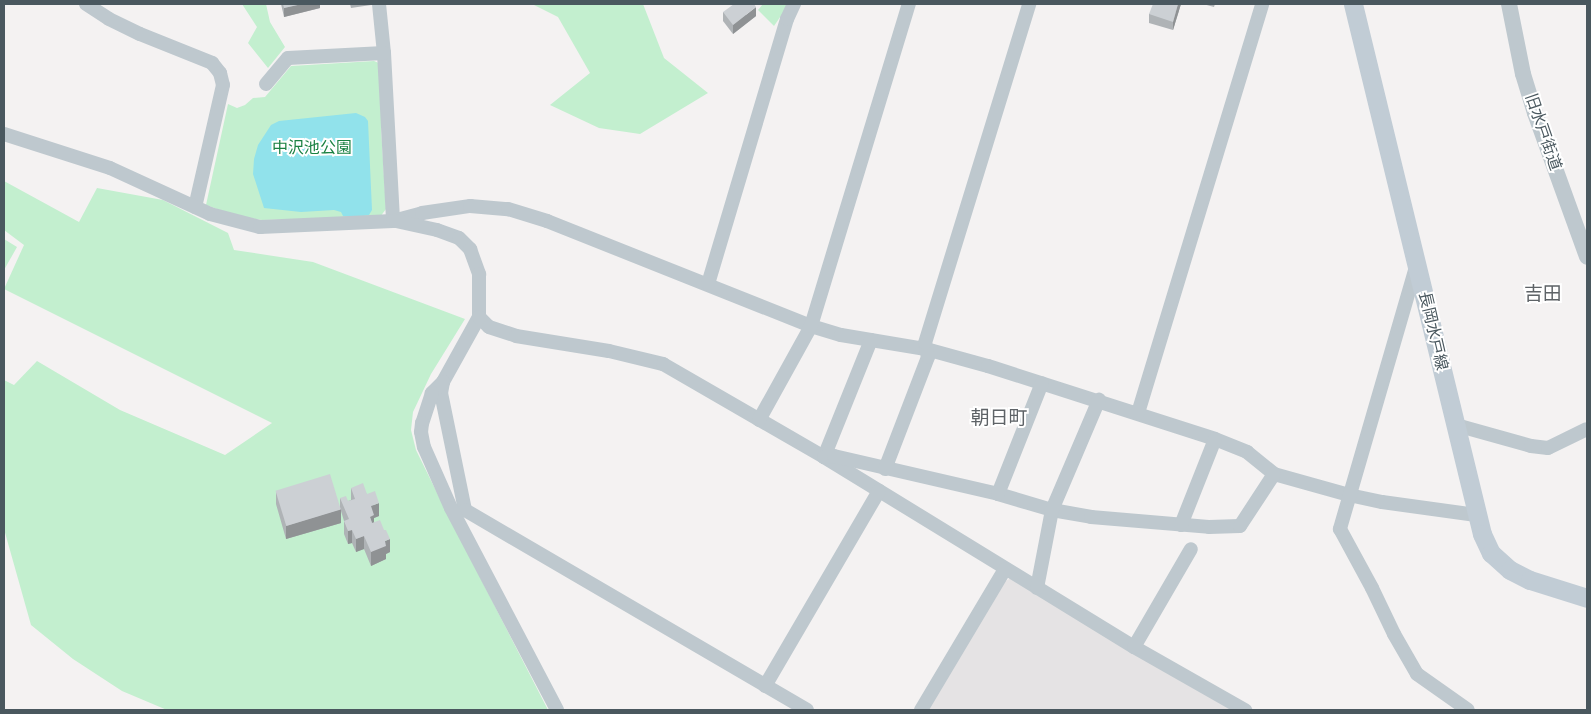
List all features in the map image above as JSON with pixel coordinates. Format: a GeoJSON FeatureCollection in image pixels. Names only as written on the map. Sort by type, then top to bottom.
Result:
{"type":"FeatureCollection","features":[{"type":"Feature","properties":{"kind":"main road","name":"長岡水戸線"},"geometry":{"type":"LineString","coordinates":[[1354,4],[1482,534],[1491,553],[1510,570],[1530,580],[1587,598]]}},
{"type":"Feature","properties":{"kind":"street"},"geometry":{"type":"LineString","coordinates":[[86,4],[109,19],[140,34],[212,63],[220,73],[223,85],[195,206]]}},
{"type":"Feature","properties":{"kind":"street"},"geometry":{"type":"LineString","coordinates":[[379,4],[384,53],[393,220]]}},
{"type":"Feature","properties":{"kind":"street"},"geometry":{"type":"LineString","coordinates":[[708,284],[787,19],[794,4]]}},
{"type":"Feature","properties":{"kind":"street"},"geometry":{"type":"LineString","coordinates":[[758,420],[811,326],[910,4]]}},
{"type":"Feature","properties":{"kind":"street"},"geometry":{"type":"LineString","coordinates":[[885,469],[928,357],[925,343],[1028,4]]}},
{"type":"Feature","properties":{"kind":"street"},"geometry":{"type":"LineString","coordinates":[[1138,412],[1262,4]]}},
{"type":"Feature","properties":{"kind":"street","name":"旧水戸街道"},"geometry":{"type":"LineString","coordinates":[[1509,4],[1524,74],[1535,113],[1587,257]]}},
{"type":"Feature","properties":{"kind":"street"},"geometry":{"type":"LineString","coordinates":[[266,84],[288,58],[384,53]]}},
{"type":"Feature","properties":{"kind":"street"},"geometry":{"type":"LineString","coordinates":[[4,134],[86,159],[210,214],[260,227],[393,220],[422,213],[470,206],[508,209],[548,222],[811,326],[872,340],[926,349],[1138,412],[1247,452],[1274,474],[1349,495],[1476,515]]}},
{"type":"Feature","properties":{"kind":"street"},"geometry":{"type":"LineString","coordinates":[[393,220],[437,230],[465,243],[470,249],[479,274],[479,317],[443,382],[432,393],[422,423],[424,447],[451,508],[557,710]]}},
{"type":"Feature","properties":{"kind":"street"},"geometry":{"type":"LineString","coordinates":[[1417,264],[1340,529],[1394,634],[1417,674],[1468,710]]}},
{"type":"Feature","properties":{"kind":"street"},"geometry":{"type":"LineString","coordinates":[[479,317],[489,327],[516,336],[609,351],[663,364],[824,457],[1037,588],[1245,710]]}},
{"type":"Feature","properties":{"kind":"street"},"geometry":{"type":"LineString","coordinates":[[824,457],[872,340]]}},
{"type":"Feature","properties":{"kind":"street"},"geometry":{"type":"LineString","coordinates":[[443,382],[441,393],[465,510],[808,710]]}},
{"type":"Feature","properties":{"kind":"street"},"geometry":{"type":"LineString","coordinates":[[998,494],[1042,383]]}},
{"type":"Feature","properties":{"kind":"street"},"geometry":{"type":"LineString","coordinates":[[1037,588],[1052,510],[1098,400]]}},
{"type":"Feature","properties":{"kind":"street"},"geometry":{"type":"LineString","coordinates":[[1456,425],[1531,446],[1548,448],[1587,429]]}},
{"type":"Feature","properties":{"kind":"street"},"geometry":{"type":"LineString","coordinates":[[1181,525],[1215,439]]}},
{"type":"Feature","properties":{"kind":"street"},"geometry":{"type":"LineString","coordinates":[[824,457],[834,456],[998,494],[1052,510],[1091,517],[1181,525],[1240,526],[1274,474]]}},
{"type":"Feature","properties":{"kind":"street"},"geometry":{"type":"LineString","coordinates":[[765,686],[879,491]]}},
{"type":"Feature","properties":{"kind":"street"},"geometry":{"type":"LineString","coordinates":[[1134,646],[1190,549]]}},
{"type":"Feature","properties":{"kind":"street"},"geometry":{"type":"LineString","coordinates":[[922,710],[1005,568]]}},
{"type":"Feature","properties":{"kind":"shaded area"},"geometry":{"type":"Polygon","coordinates":[[[1011,578],[1239,710],[928,710],[1004,582],[1011,578]]]}},
{"type":"Feature","properties":{"kind":"green space"},"geometry":{"type":"Polygon","coordinates":[[[242,4],[266,4],[270,22],[285,47],[268,68],[248,43],[257,27],[242,4]]]}},
{"type":"Feature","properties":{"kind":"green space"},"geometry":{"type":"Polygon","coordinates":[[[532,4],[643,4],[664,58],[708,93],[640,134],[599,128],[550,105],[590,73],[558,17],[532,4]]]}},
{"type":"Feature","properties":{"kind":"green space"},"geometry":{"type":"Polygon","coordinates":[[[763,4],[789,4],[774,26],[758,10],[763,4]]]}},
{"type":"Feature","properties":{"kind":"green space","name":"中沢池公園"},"geometry":{"type":"Polygon","coordinates":[[[374,61],[381,64],[381,128],[386,209],[380,217],[262,220],[236,216],[206,205],[228,104],[237,108],[245,105],[253,98],[265,97],[291,66],[374,61]]]}},
{"type":"Feature","properties":{"kind":"green space"},"geometry":{"type":"Polygon","coordinates":[[[4,181],[79,222],[97,188],[163,200],[228,233],[234,250],[313,262],[465,319],[431,374],[413,412],[411,430],[416,450],[548,710],[167,710],[122,691],[73,659],[31,625],[4,529],[4,380],[14,385],[37,361],[120,410],[225,455],[272,423],[4,289],[24,245],[4,230],[4,181]]]}},
{"type":"Feature","properties":{"kind":"green space"},"geometry":{"type":"Polygon","coordinates":[[[4,239],[17,247],[4,270],[4,239]]]}},
{"type":"Feature","properties":{"kind":"water"},"geometry":{"type":"Polygon","coordinates":[[[356,113],[365,117],[368,121],[372,210],[369,215],[358,217],[343,216],[341,212],[334,210],[301,212],[264,208],[253,174],[254,159],[258,145],[271,125],[279,121],[356,113]]]}},
{"type":"Feature","properties":{"kind":"building"},"geometry":{"type":"Polygon","coordinates":[[[283,4],[302,4],[284,8],[283,4]]]}},
{"type":"Feature","properties":{"kind":"building"},"geometry":{"type":"Polygon","coordinates":[[[734,4],[754,4],[756,7],[733,25],[723,12],[734,4]]]}},
{"type":"Feature","properties":{"kind":"building"},"geometry":{"type":"Polygon","coordinates":[[[1153,4],[1178,4],[1173,22],[1149,14],[1153,4]]]}},
{"type":"Feature","properties":{"kind":"building"},"geometry":{"type":"Polygon","coordinates":[[[330,474],[341,509],[286,526],[275,491],[330,474]]]}},
{"type":"Feature","properties":{"kind":"building"},"geometry":{"type":"Polygon","coordinates":[[[363,483],[367,494],[375,491],[379,503],[371,506],[374,515],[370,517],[372,523],[380,520],[390,539],[385,541],[386,546],[371,552],[364,536],[356,539],[352,530],[348,531],[344,521],[349,519],[340,498],[346,496],[348,501],[355,499],[351,488],[363,483]]]}},
{"type":"Feature","properties":{"kind":"district","name":"吉田"},"geometry":{"type":"Point","coordinates":[1543,294]}},
{"type":"Feature","properties":{"kind":"district","name":"朝日町"},"geometry":{"type":"Point","coordinates":[999,418]}}]}
